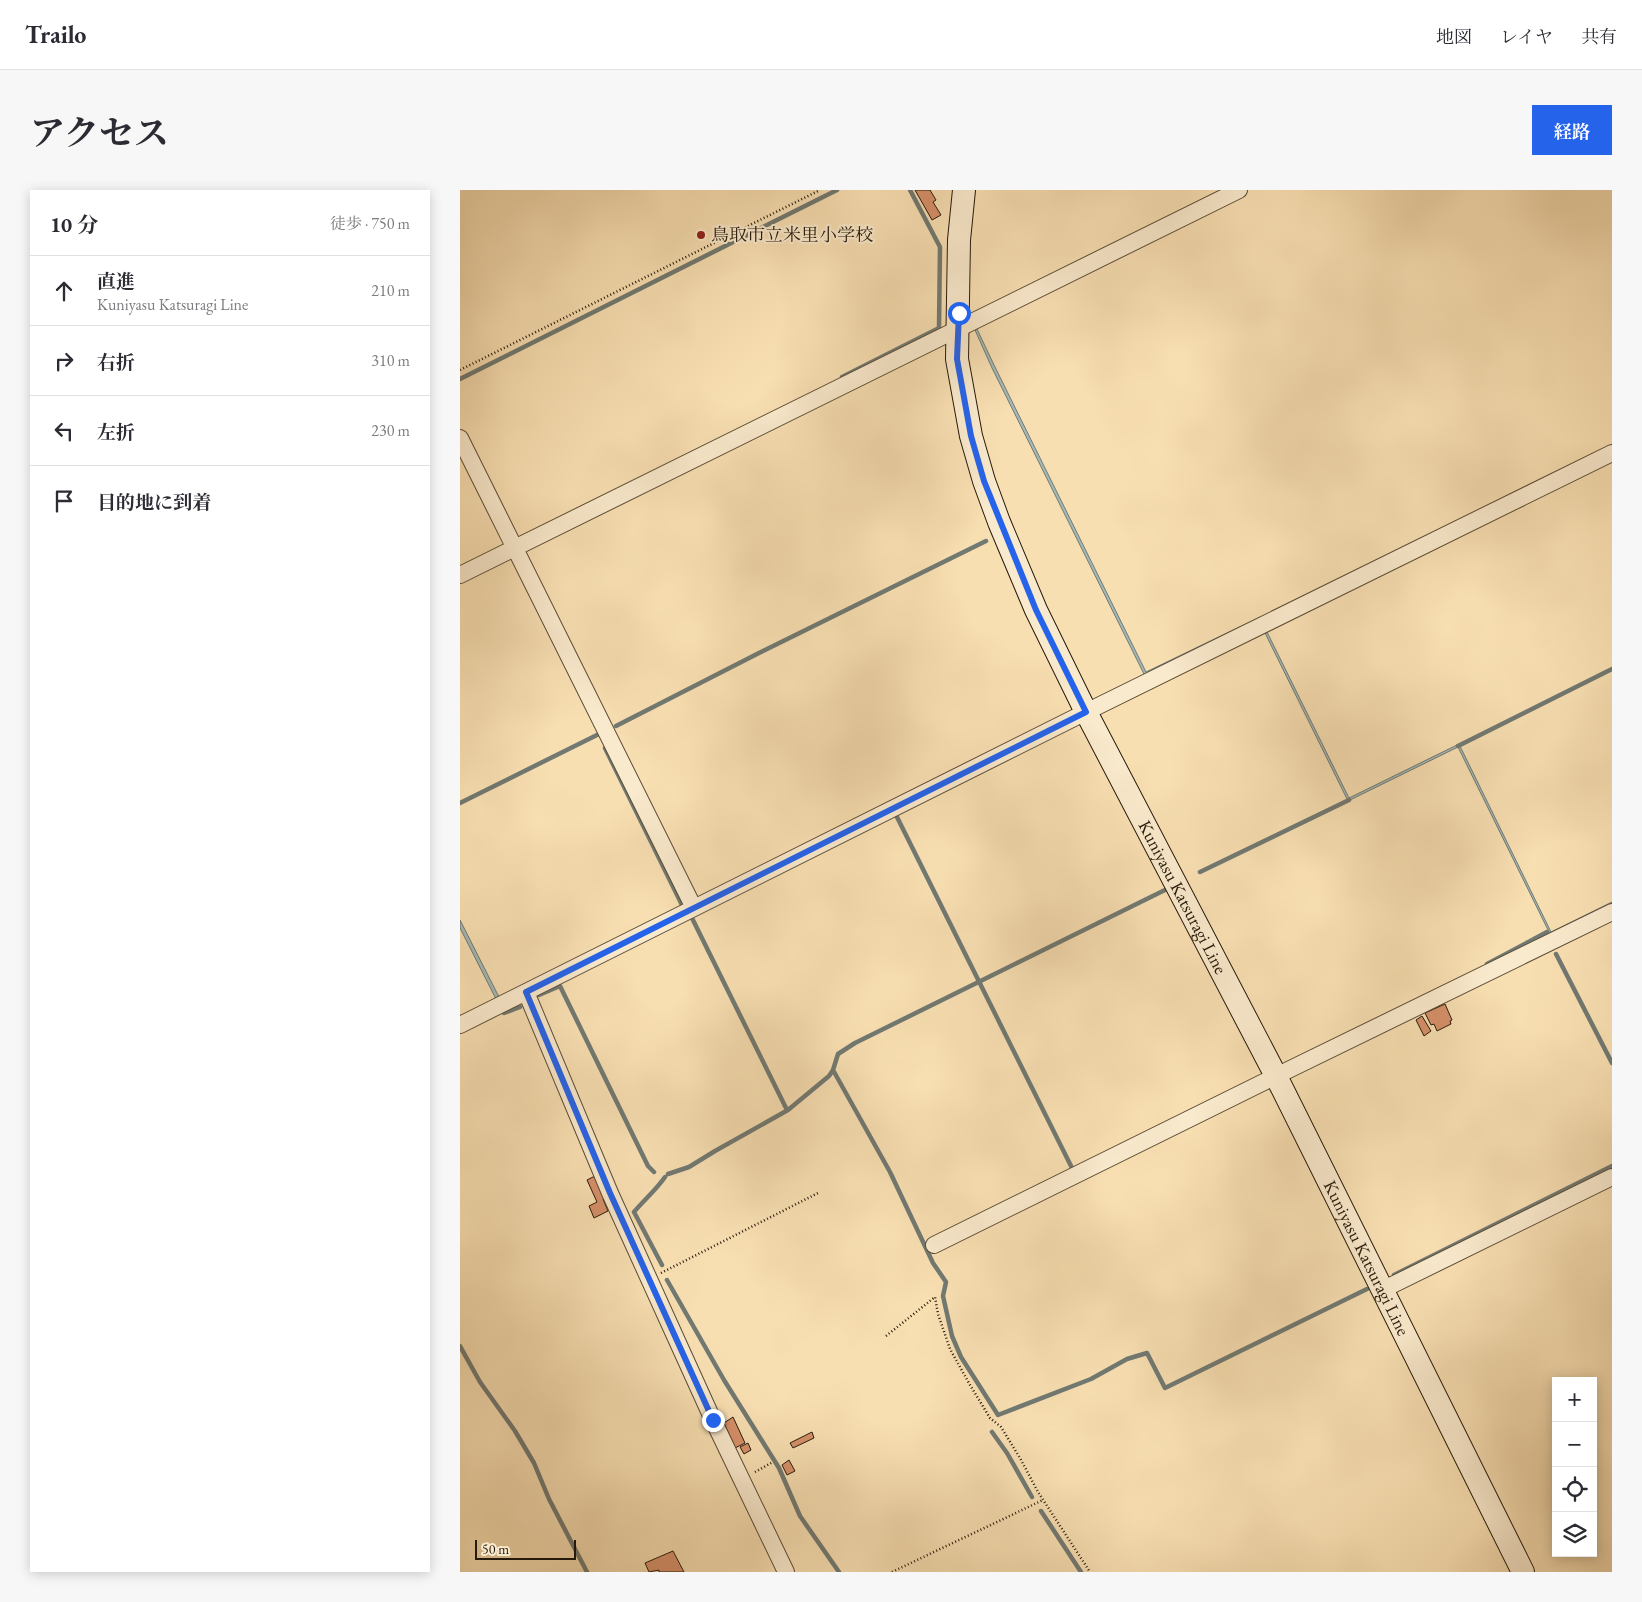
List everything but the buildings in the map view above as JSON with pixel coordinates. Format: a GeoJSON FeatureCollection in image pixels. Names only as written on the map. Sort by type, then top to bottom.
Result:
{"type":"FeatureCollection","features":[{"type":"Feature","properties":{"kind":"main road","name":"Kuniyasu Katsuragi Line"},"geometry":{"type":"LineString","coordinates":[[964,190],[959,240],[957,359],[971,436],[984,481],[1036,610],[1086,712],[1276,1076],[1523,1572]]}},
{"type":"Feature","properties":{"kind":"street"},"geometry":{"type":"LineString","coordinates":[[460,575],[1239,190]]}},
{"type":"Feature","properties":{"kind":"street"},"geometry":{"type":"LineString","coordinates":[[460,438],[694,908]]}},
{"type":"Feature","properties":{"kind":"street"},"geometry":{"type":"LineString","coordinates":[[460,1025],[1086,712],[1612,453]]}},
{"type":"Feature","properties":{"kind":"street"},"geometry":{"type":"LineString","coordinates":[[934,1245],[1612,912]]}},
{"type":"Feature","properties":{"kind":"street"},"geometry":{"type":"LineString","coordinates":[[526,992],[610,1193],[741,1480],[786,1572]]}},
{"type":"Feature","properties":{"kind":"street"},"geometry":{"type":"LineString","coordinates":[[1382,1290],[1612,1177]]}},
{"type":"Feature","properties":{"kind":"path"},"geometry":{"type":"LineString","coordinates":[[460,370],[820,190]]}},
{"type":"Feature","properties":{"kind":"path"},"geometry":{"type":"LineString","coordinates":[[649,1280],[818,1193]]}},
{"type":"Feature","properties":{"kind":"path"},"geometry":{"type":"LineString","coordinates":[[886,1336],[935,1297],[938,1314],[950,1349],[990,1418],[1001,1427],[1044,1500],[1090,1572]]}},
{"type":"Feature","properties":{"kind":"path"},"geometry":{"type":"LineString","coordinates":[[741,1480],[773,1462]]}},
{"type":"Feature","properties":{"kind":"path"},"geometry":{"type":"LineString","coordinates":[[892,1572],[1044,1500]]}},
{"type":"Feature","properties":{"kind":"shaded area"},"geometry":{"type":"Polygon","coordinates":[[[977,329],[1146,672],[1260,617],[1261,619],[1145,676],[992,368],[975,330],[977,329]]]}},
{"type":"Feature","properties":{"kind":"shaded area"},"geometry":{"type":"Polygon","coordinates":[[[1267,632],[1349,798],[1459,744],[1551,932],[1612,902],[1612,905],[1550,934],[1458,747],[1348,801],[1265,633],[1267,632]]]}},
{"type":"Feature","properties":{"kind":"shaded area"},"geometry":{"type":"Polygon","coordinates":[[[460,920],[499,997],[496,999],[460,928],[460,920]]]}},
{"type":"Feature","properties":{"kind":"waterway"},"geometry":{"type":"LineString","coordinates":[[460,379],[837,190]]}},
{"type":"Feature","properties":{"kind":"waterway"},"geometry":{"type":"LineString","coordinates":[[842,377],[939,328],[940,247],[910,190]]}},
{"type":"Feature","properties":{"kind":"waterway"},"geometry":{"type":"LineString","coordinates":[[616,726],[986,541]]}},
{"type":"Feature","properties":{"kind":"waterway"},"geometry":{"type":"LineString","coordinates":[[1458,746],[1612,669]]}},
{"type":"Feature","properties":{"kind":"waterway"},"geometry":{"type":"LineString","coordinates":[[460,803],[599,734]]}},
{"type":"Feature","properties":{"kind":"waterway"},"geometry":{"type":"LineString","coordinates":[[605,748],[683,907],[680,908]]}},
{"type":"Feature","properties":{"kind":"waterway"},"geometry":{"type":"LineString","coordinates":[[1200,872],[1349,800]]}},
{"type":"Feature","properties":{"kind":"waterway"},"geometry":{"type":"LineString","coordinates":[[895,813],[1073,1170],[1076,1168]]}},
{"type":"Feature","properties":{"kind":"waterway"},"geometry":{"type":"LineString","coordinates":[[668,1174],[689,1167],[788,1110],[829,1076],[838,1054],[855,1043],[1167,889]]}},
{"type":"Feature","properties":{"kind":"waterway"},"geometry":{"type":"LineString","coordinates":[[691,916],[786,1108]]}},
{"type":"Feature","properties":{"kind":"waterway"},"geometry":{"type":"LineString","coordinates":[[1487,964],[1547,932]]}},
{"type":"Feature","properties":{"kind":"waterway"},"geometry":{"type":"LineString","coordinates":[[1556,954],[1612,1063]]}},
{"type":"Feature","properties":{"kind":"waterway"},"geometry":{"type":"LineString","coordinates":[[539,995],[560,986],[648,1166],[654,1172]]}},
{"type":"Feature","properties":{"kind":"waterway"},"geometry":{"type":"LineString","coordinates":[[502,1009],[504,1013],[520,1007]]}},
{"type":"Feature","properties":{"kind":"waterway"},"geometry":{"type":"LineString","coordinates":[[833,1070],[890,1172],[933,1263],[946,1282],[943,1296],[952,1336],[961,1357],[998,1415],[1091,1379],[1127,1359],[1147,1353],[1165,1388],[1367,1289]]}},
{"type":"Feature","properties":{"kind":"waterway"},"geometry":{"type":"LineString","coordinates":[[1394,1275],[1612,1166]]}},
{"type":"Feature","properties":{"kind":"waterway"},"geometry":{"type":"LineString","coordinates":[[662,1265],[634,1212],[665,1177]]}},
{"type":"Feature","properties":{"kind":"waterway"},"geometry":{"type":"LineString","coordinates":[[667,1280],[724,1380],[779,1468],[800,1516],[839,1572]]}},
{"type":"Feature","properties":{"kind":"waterway"},"geometry":{"type":"LineString","coordinates":[[460,1346],[480,1382],[515,1431],[534,1463],[549,1499],[587,1572]]}},
{"type":"Feature","properties":{"kind":"waterway"},"geometry":{"type":"LineString","coordinates":[[992,1432],[1007,1453],[1032,1497]]}},
{"type":"Feature","properties":{"kind":"waterway"},"geometry":{"type":"LineString","coordinates":[[1041,1511],[1081,1572]]}},
{"type":"Feature","properties":{"kind":"place","name":"鳥取市立米里小学校"},"geometry":{"type":"Point","coordinates":[701,235]}},
{"type":"Feature","properties":{"kind":"route"},"geometry":{"type":"LineString","coordinates":[[713,1420],[610,1193],[526,992],[1086,712],[1036,610],[984,481],[971,436],[957,359],[959,313]]}}]}
